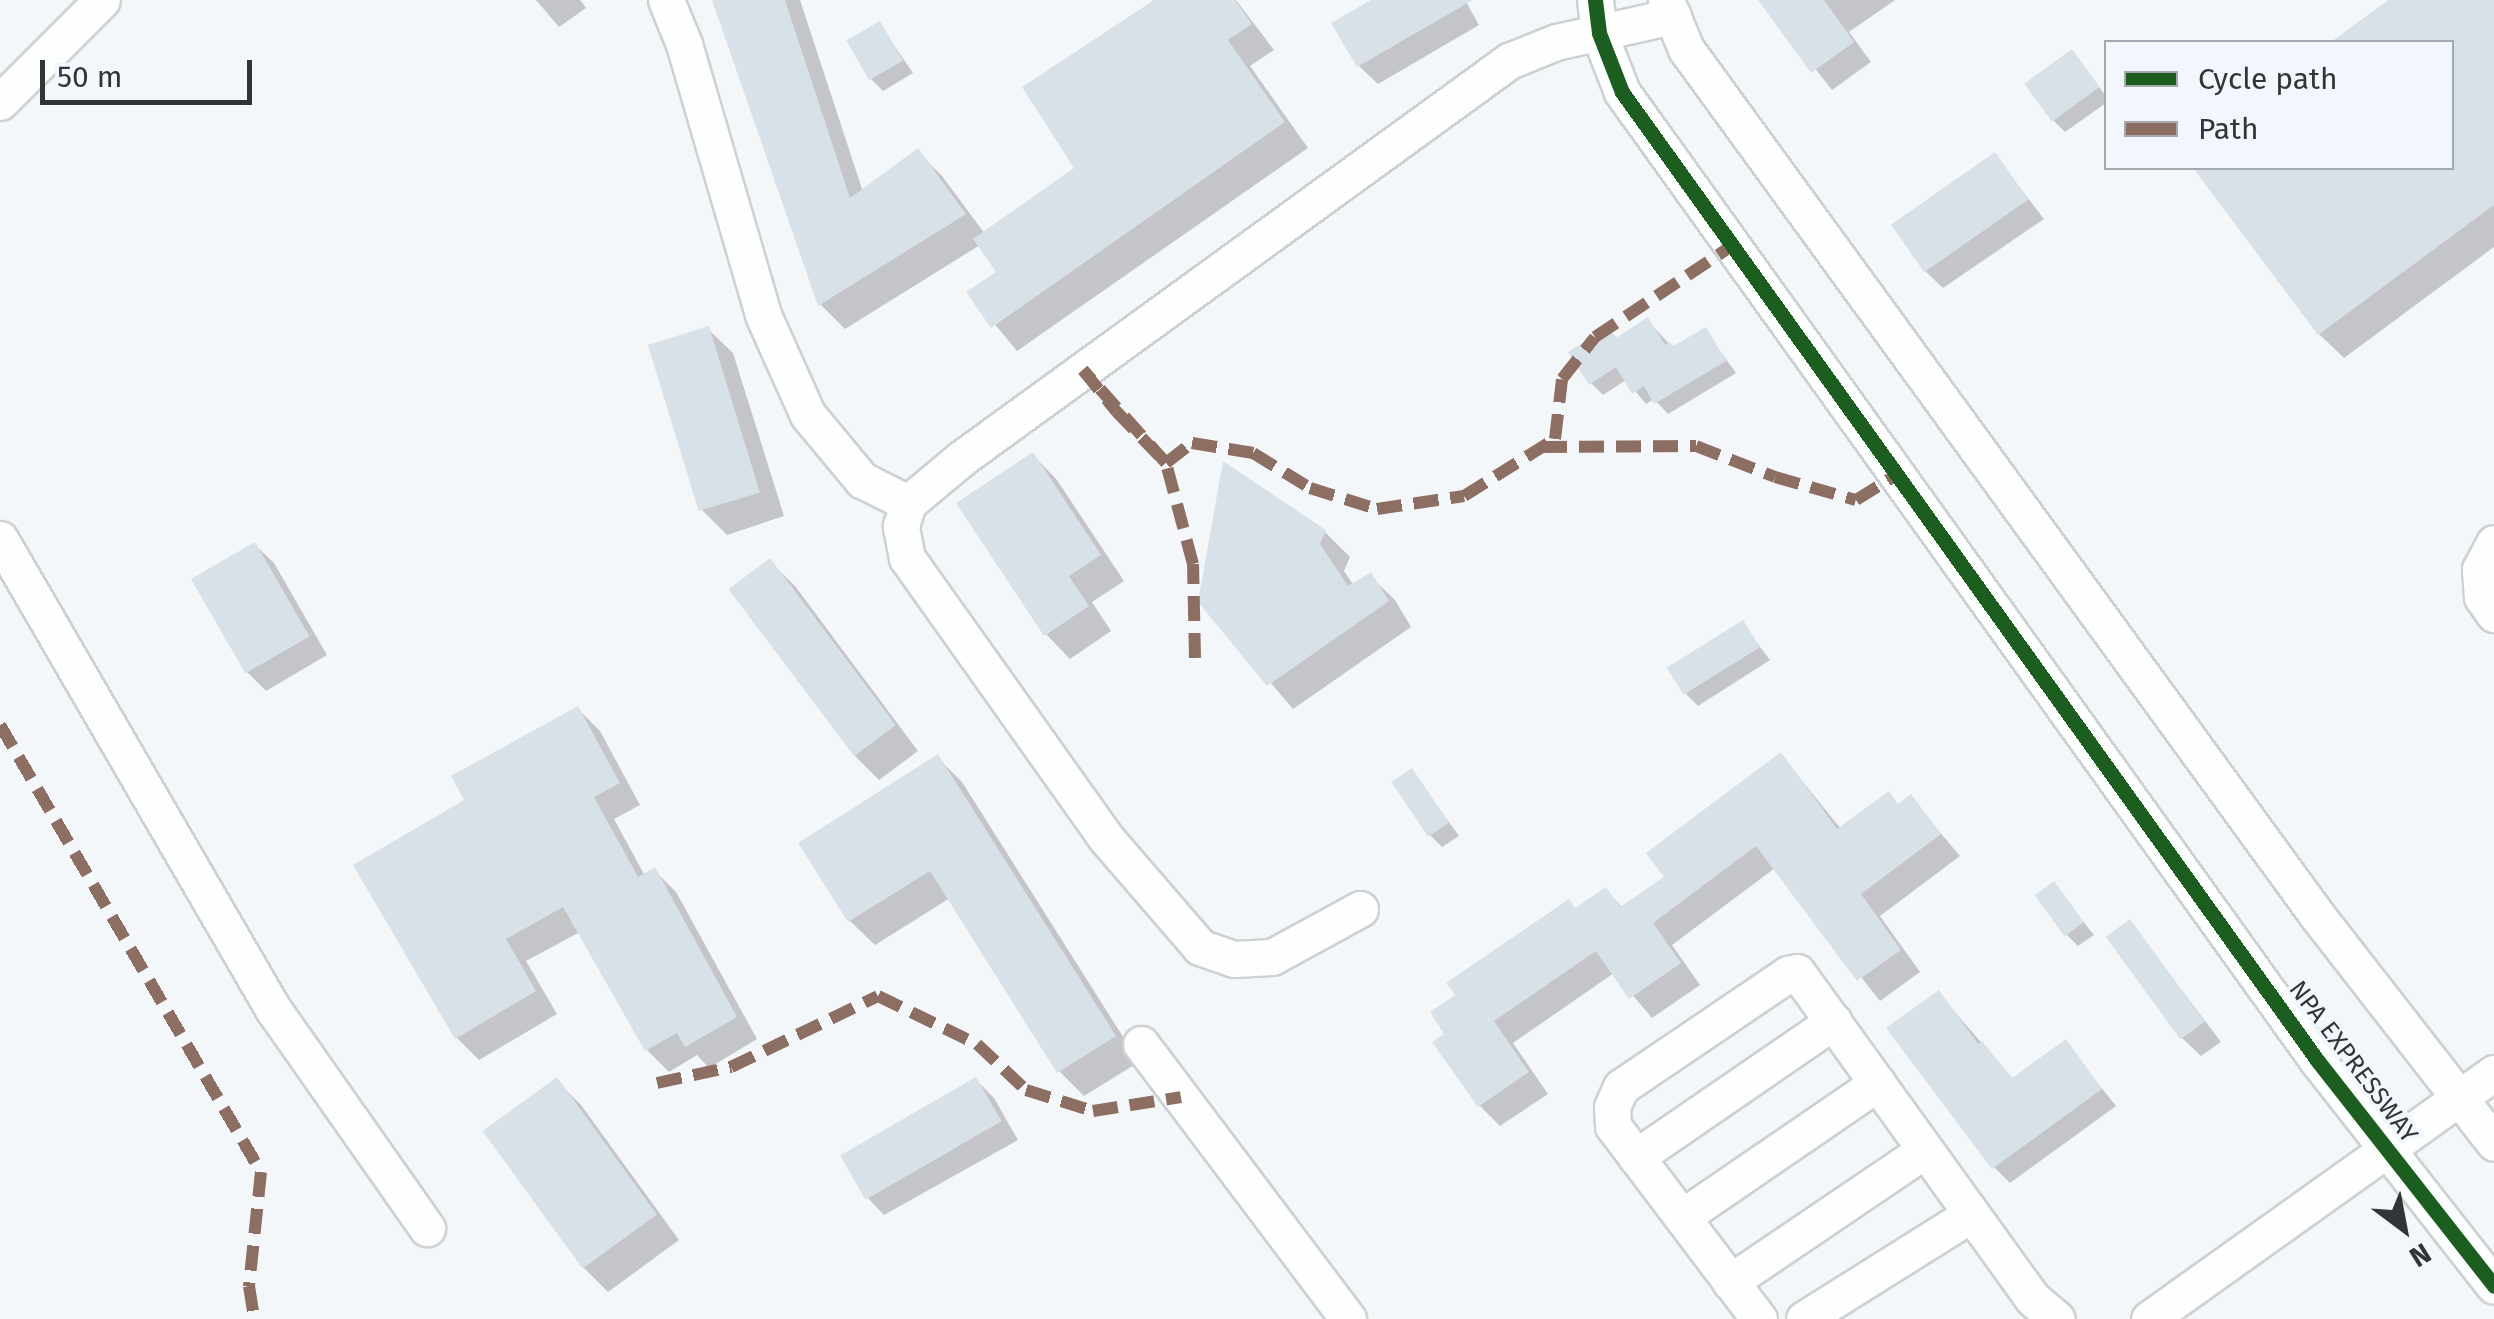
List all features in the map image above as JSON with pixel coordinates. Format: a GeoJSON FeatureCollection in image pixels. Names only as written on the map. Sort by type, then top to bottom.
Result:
{"type":"FeatureCollection","features":[{"type":"Feature","properties":{"kind":"street"},"geometry":{"type":"LineString","coordinates":[[0,102],[102,0]]}},
{"type":"Feature","properties":{"kind":"street"},"geometry":{"type":"LineString","coordinates":[[666,0],[684,44],[763,315],[808,415],[862,480],[908,503]]}},
{"type":"Feature","properties":{"kind":"street"},"geometry":{"type":"LineString","coordinates":[[1360,909],[1272,957],[1234,959],[1200,947],[1106,838],[907,558],[901,526],[908,503],[962,458],[1509,61],[1556,42],[1597,17],[1670,8],[1686,50],[2316,914],[2494,1143]]}},
{"type":"Feature","properties":{"kind":"street","name":"NPA EXPRESSWAY"},"geometry":{"type":"LineString","coordinates":[[1597,17],[1622,92],[2247,960],[2387,1151],[2494,1286]]}},
{"type":"Feature","properties":{"kind":"street"},"geometry":{"type":"LineString","coordinates":[[0,539],[273,1009],[427,1228]]}},
{"type":"Feature","properties":{"kind":"street"},"geometry":{"type":"LineString","coordinates":[[2494,543],[2480,569],[2482,597],[2494,614]]}},
{"type":"Feature","properties":{"kind":"street"},"geometry":{"type":"LineString","coordinates":[[1759,1319],[1611,1118],[1614,1096],[1621,1087],[1788,974],[1802,976],[1970,1215],[2033,1299],[2056,1319]]}},
{"type":"Feature","properties":{"kind":"street"},"geometry":{"type":"LineString","coordinates":[[1636,1157],[1834,1021]]}},
{"type":"Feature","properties":{"kind":"street"},"geometry":{"type":"LineString","coordinates":[[1141,1044],[1348,1319]]}},
{"type":"Feature","properties":{"kind":"street"},"geometry":{"type":"LineString","coordinates":[[2149,1319],[2494,1073]]}},
{"type":"Feature","properties":{"kind":"street"},"geometry":{"type":"LineString","coordinates":[[1682,1217],[1878,1083]]}},
{"type":"Feature","properties":{"kind":"street"},"geometry":{"type":"LineString","coordinates":[[1730,1282],[1925,1150]]}},
{"type":"Feature","properties":{"kind":"street"},"geometry":{"type":"LineString","coordinates":[[1804,1319],[1970,1215]]}},
{"type":"Feature","properties":{"kind":"building"},"geometry":{"type":"Polygon","coordinates":[[[712,0],[785,0],[850,198],[918,148],[966,214],[818,306],[712,0]]]}},
{"type":"Feature","properties":{"kind":"building"},"geometry":{"type":"Polygon","coordinates":[[[1154,0],[1235,0],[1252,24],[1228,40],[1285,122],[991,328],[966,292],[996,272],[973,239],[1074,168],[1022,87],[1154,0]]]}},
{"type":"Feature","properties":{"kind":"building"},"geometry":{"type":"Polygon","coordinates":[[[1371,0],[1473,0],[1357,67],[1331,23],[1371,0]]]}},
{"type":"Feature","properties":{"kind":"building"},"geometry":{"type":"Polygon","coordinates":[[[1758,0],[1824,0],[1854,42],[1811,73],[1758,0]]]}},
{"type":"Feature","properties":{"kind":"building"},"geometry":{"type":"Polygon","coordinates":[[[2388,0],[2494,0],[2494,205],[2318,335],[2194,170],[2454,170],[2454,40],[2334,40],[2388,0]]]}},
{"type":"Feature","properties":{"kind":"building"},"geometry":{"type":"Polygon","coordinates":[[[880,21],[903,61],[869,80],[846,40],[880,21]]]}},
{"type":"Feature","properties":{"kind":"building"},"geometry":{"type":"Polygon","coordinates":[[[2072,49],[2100,87],[2052,122],[2024,84],[2072,49]]]}},
{"type":"Feature","properties":{"kind":"building"},"geometry":{"type":"Polygon","coordinates":[[[1995,152],[2028,200],[1924,272],[1891,225],[1995,152]]]}},
{"type":"Feature","properties":{"kind":"building"},"geometry":{"type":"Polygon","coordinates":[[[1648,317],[1665,345],[1670,342],[1673,346],[1706,327],[1726,361],[1654,404],[1644,386],[1632,394],[1616,367],[1589,385],[1568,352],[1609,327],[1616,338],[1648,317]]]}},
{"type":"Feature","properties":{"kind":"building"},"geometry":{"type":"Polygon","coordinates":[[[709,326],[760,492],[699,511],[648,345],[709,326]]]}},
{"type":"Feature","properties":{"kind":"building"},"geometry":{"type":"Polygon","coordinates":[[[1033,452],[1101,555],[1069,576],[1089,606],[1044,636],[956,503],[1033,452]]]}},
{"type":"Feature","properties":{"kind":"building"},"geometry":{"type":"Polygon","coordinates":[[[1223,461],[1326,530],[1320,544],[1348,586],[1371,572],[1389,601],[1267,686],[1198,602],[1223,461]]]}},
{"type":"Feature","properties":{"kind":"building"},"geometry":{"type":"Polygon","coordinates":[[[255,542],[310,636],[245,673],[191,579],[255,542]]]}},
{"type":"Feature","properties":{"kind":"building"},"geometry":{"type":"Polygon","coordinates":[[[770,558],[896,725],[854,756],[728,589],[770,558]]]}},
{"type":"Feature","properties":{"kind":"building"},"geometry":{"type":"Polygon","coordinates":[[[1743,620],[1760,647],[1684,695],[1667,668],[1743,620]]]}},
{"type":"Feature","properties":{"kind":"building"},"geometry":{"type":"Polygon","coordinates":[[[578,706],[620,783],[594,797],[638,877],[655,867],[737,1017],[685,1047],[677,1033],[645,1051],[563,907],[506,939],[536,991],[455,1039],[353,865],[464,800],[451,776],[578,706]]]}},
{"type":"Feature","properties":{"kind":"building"},"geometry":{"type":"Polygon","coordinates":[[[1781,752],[1837,829],[1889,791],[1898,804],[1911,794],[1941,834],[1861,894],[1901,950],[1857,981],[1756,846],[1653,923],[1681,963],[1629,999],[1596,951],[1494,1021],[1529,1072],[1478,1107],[1432,1042],[1444,1034],[1430,1012],[1455,995],[1446,983],[1569,899],[1575,908],[1606,887],[1620,907],[1664,877],[1646,853],[1781,752]]]}},
{"type":"Feature","properties":{"kind":"building"},"geometry":{"type":"Polygon","coordinates":[[[938,754],[1116,1036],[1057,1073],[930,871],[848,922],[798,843],[938,754]]]}},
{"type":"Feature","properties":{"kind":"building"},"geometry":{"type":"Polygon","coordinates":[[[1412,768],[1449,823],[1428,837],[1391,782],[1412,768]]]}},
{"type":"Feature","properties":{"kind":"building"},"geometry":{"type":"Polygon","coordinates":[[[2054,881],[2084,922],[2065,936],[2035,895],[2054,881]]]}},
{"type":"Feature","properties":{"kind":"building"},"geometry":{"type":"Polygon","coordinates":[[[2130,919],[2205,1022],[2180,1039],[2106,937],[2130,919]]]}},
{"type":"Feature","properties":{"kind":"building"},"geometry":{"type":"Polygon","coordinates":[[[1939,990],[1978,1044],[1982,1041],[2012,1078],[2066,1039],[2102,1089],[1992,1169],[1886,1028],[1939,990]]]}},
{"type":"Feature","properties":{"kind":"building"},"geometry":{"type":"Polygon","coordinates":[[[557,1077],[657,1215],[582,1269],[483,1131],[557,1077]]]}},
{"type":"Feature","properties":{"kind":"building"},"geometry":{"type":"Polygon","coordinates":[[[976,1077],[1001,1121],[866,1200],[840,1156],[976,1077]]]}},
{"type":"Feature","properties":{"kind":"marked path"},"geometry":{"type":"LineString","coordinates":[[1195,658],[1193,564],[1166,463],[1083,370],[1116,411],[1166,463],[1192,443],[1253,453],[1310,488],[1377,509],[1464,496],[1555,439],[1562,379],[1595,337],[1733,245]]}},
{"type":"Feature","properties":{"kind":"marked path"},"geometry":{"type":"LineString","coordinates":[[1542,447],[1696,446],[1775,477],[1856,500],[1898,474]]}},
{"type":"Feature","properties":{"kind":"marked path"},"geometry":{"type":"LineString","coordinates":[[0,725],[261,1172],[249,1286],[254,1319]]}},
{"type":"Feature","properties":{"kind":"marked path"},"geometry":{"type":"LineString","coordinates":[[657,1083],[731,1067],[878,996],[977,1044],[1026,1090],[1093,1111],[1181,1097]]}},
{"type":"Feature","properties":{"kind":"cycle path"},"geometry":{"type":"LineString","coordinates":[[1595,0],[1599,33],[1622,92],[2317,1060],[2494,1286]]}}]}
